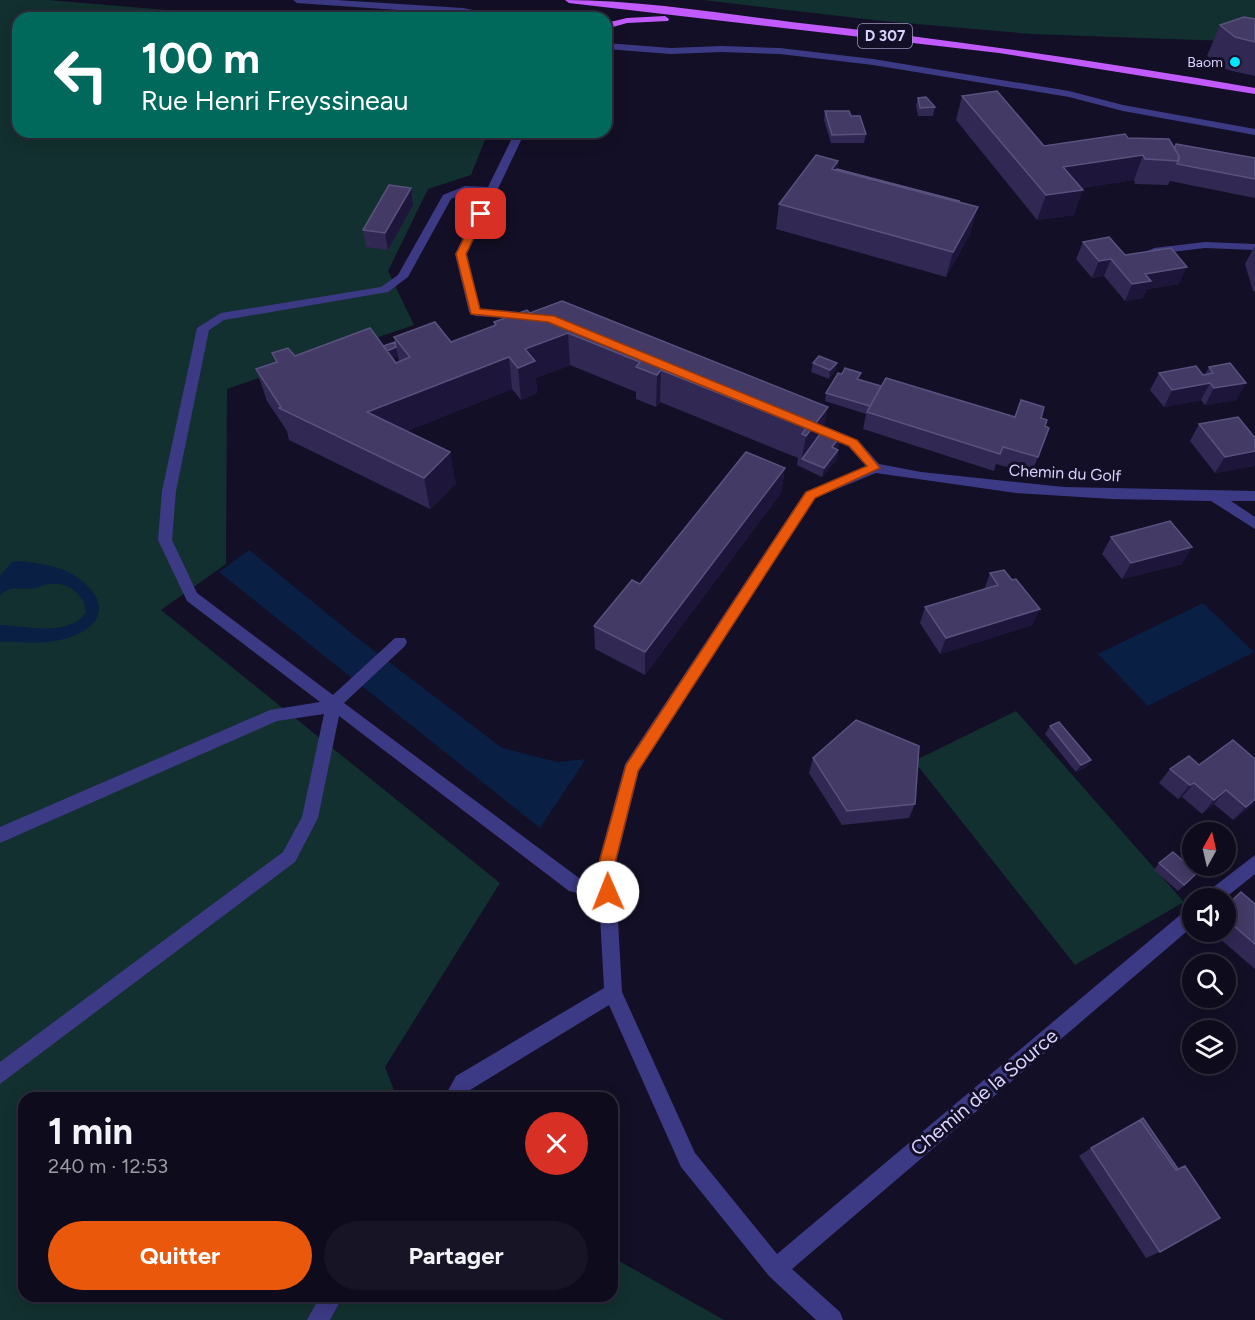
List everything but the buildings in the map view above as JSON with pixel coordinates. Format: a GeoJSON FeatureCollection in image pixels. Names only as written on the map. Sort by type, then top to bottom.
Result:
{"type":"FeatureCollection","features":[{"type":"Feature","properties":{"kind":"main road","name":"D 307"},"geometry":{"type":"LineString","coordinates":[[569,0],[755,20],[1112,65],[1255,91]]}},
{"type":"Feature","properties":{"kind":"main road"},"geometry":{"type":"LineString","coordinates":[[612,23],[638,19],[755,20]]}},
{"type":"Feature","properties":{"kind":"main road","name":"D 307"},"geometry":{"type":"LineString","coordinates":[[1016,54],[1112,75],[1255,100]]}},
{"type":"Feature","properties":{"kind":"street"},"geometry":{"type":"LineString","coordinates":[[297,0],[470,12]]}},
{"type":"Feature","properties":{"kind":"street"},"geometry":{"type":"LineString","coordinates":[[612,46],[671,51],[722,49],[780,51],[873,62],[1069,94],[1123,108],[1255,132]]}},
{"type":"Feature","properties":{"kind":"street"},"geometry":{"type":"LineString","coordinates":[[517,138],[461,254],[475,312],[550,318]]}},
{"type":"Feature","properties":{"kind":"street"},"geometry":{"type":"LineString","coordinates":[[492,190],[465,189],[447,197],[402,277],[384,290],[221,317],[203,328],[169,491],[165,540],[192,597],[333,706],[575,885],[608,892]]}},
{"type":"Feature","properties":{"kind":"street"},"geometry":{"type":"LineString","coordinates":[[1154,251],[1204,245],[1255,247]]}},
{"type":"Feature","properties":{"kind":"street"},"geometry":{"type":"LineString","coordinates":[[808,425],[853,443],[874,468],[810,495],[631,769],[606,867],[613,993],[688,1160],[776,1269],[832,1320]]}},
{"type":"Feature","properties":{"kind":"street","name":"Chemin du Golf"},"geometry":{"type":"LineString","coordinates":[[874,468],[939,481],[1063,490],[1214,496],[1255,495]]}},
{"type":"Feature","properties":{"kind":"street"},"geometry":{"type":"LineString","coordinates":[[1214,496],[1255,524]]}},
{"type":"Feature","properties":{"kind":"street"},"geometry":{"type":"LineString","coordinates":[[0,1074],[289,857],[310,818],[333,706],[345,691],[400,642]]}},
{"type":"Feature","properties":{"kind":"street"},"geometry":{"type":"LineString","coordinates":[[0,835],[275,715],[333,706]]}},
{"type":"Feature","properties":{"kind":"street"},"geometry":{"type":"LineString","coordinates":[[1225,888],[1255,863]]}},
{"type":"Feature","properties":{"kind":"street","name":"Chemin de la Source"},"geometry":{"type":"LineString","coordinates":[[776,1269],[1182,924]]}},
{"type":"Feature","properties":{"kind":"street"},"geometry":{"type":"LineString","coordinates":[[458,1092],[463,1083],[613,993]]}},
{"type":"Feature","properties":{"kind":"street"},"geometry":{"type":"LineString","coordinates":[[318,1320],[328,1302]]}},
{"type":"Feature","properties":{"kind":"green space"},"geometry":{"type":"Polygon","coordinates":[[[0,0],[48,0],[191,12],[12,12],[12,138],[486,138],[471,175],[428,189],[388,271],[414,325],[227,389],[226,564],[161,610],[500,883],[385,1067],[395,1092],[18,1092],[18,1302],[618,1302],[618,1260],[724,1320],[0,1320],[0,0]]]}},
{"type":"Feature","properties":{"kind":"green space"},"geometry":{"type":"Polygon","coordinates":[[[703,0],[1255,0],[1255,42],[1031,34],[882,21],[703,0]]]}},
{"type":"Feature","properties":{"kind":"green space"},"geometry":{"type":"Polygon","coordinates":[[[1016,711],[1182,900],[1182,903],[1075,965],[914,761],[1016,711]]]}},
{"type":"Feature","properties":{"kind":"water"},"geometry":{"type":"Polygon","coordinates":[[[249,550],[351,633],[502,748],[557,762],[586,759],[540,828],[219,572],[249,550]]]}},
{"type":"Feature","properties":{"kind":"water"},"geometry":{"type":"Polygon","coordinates":[[[21,561],[56,567],[81,580],[97,600],[99,610],[96,619],[77,635],[60,640],[38,643],[0,642],[0,625],[58,628],[78,620],[86,613],[79,595],[62,584],[12,589],[0,596],[0,576],[12,562],[21,561]]]}},
{"type":"Feature","properties":{"kind":"water"},"geometry":{"type":"Polygon","coordinates":[[[1203,603],[1254,652],[1148,706],[1098,654],[1203,603]]]}},
{"type":"Feature","properties":{"kind":"place","name":"Baom"},"geometry":{"type":"Point","coordinates":[1235,62]}},
{"type":"Feature","properties":{"kind":"route"},"geometry":{"type":"LineString","coordinates":[[481,214],[461,254],[475,312],[550,318],[853,443],[874,468],[810,495],[631,769],[606,867],[608,892]]}}]}
